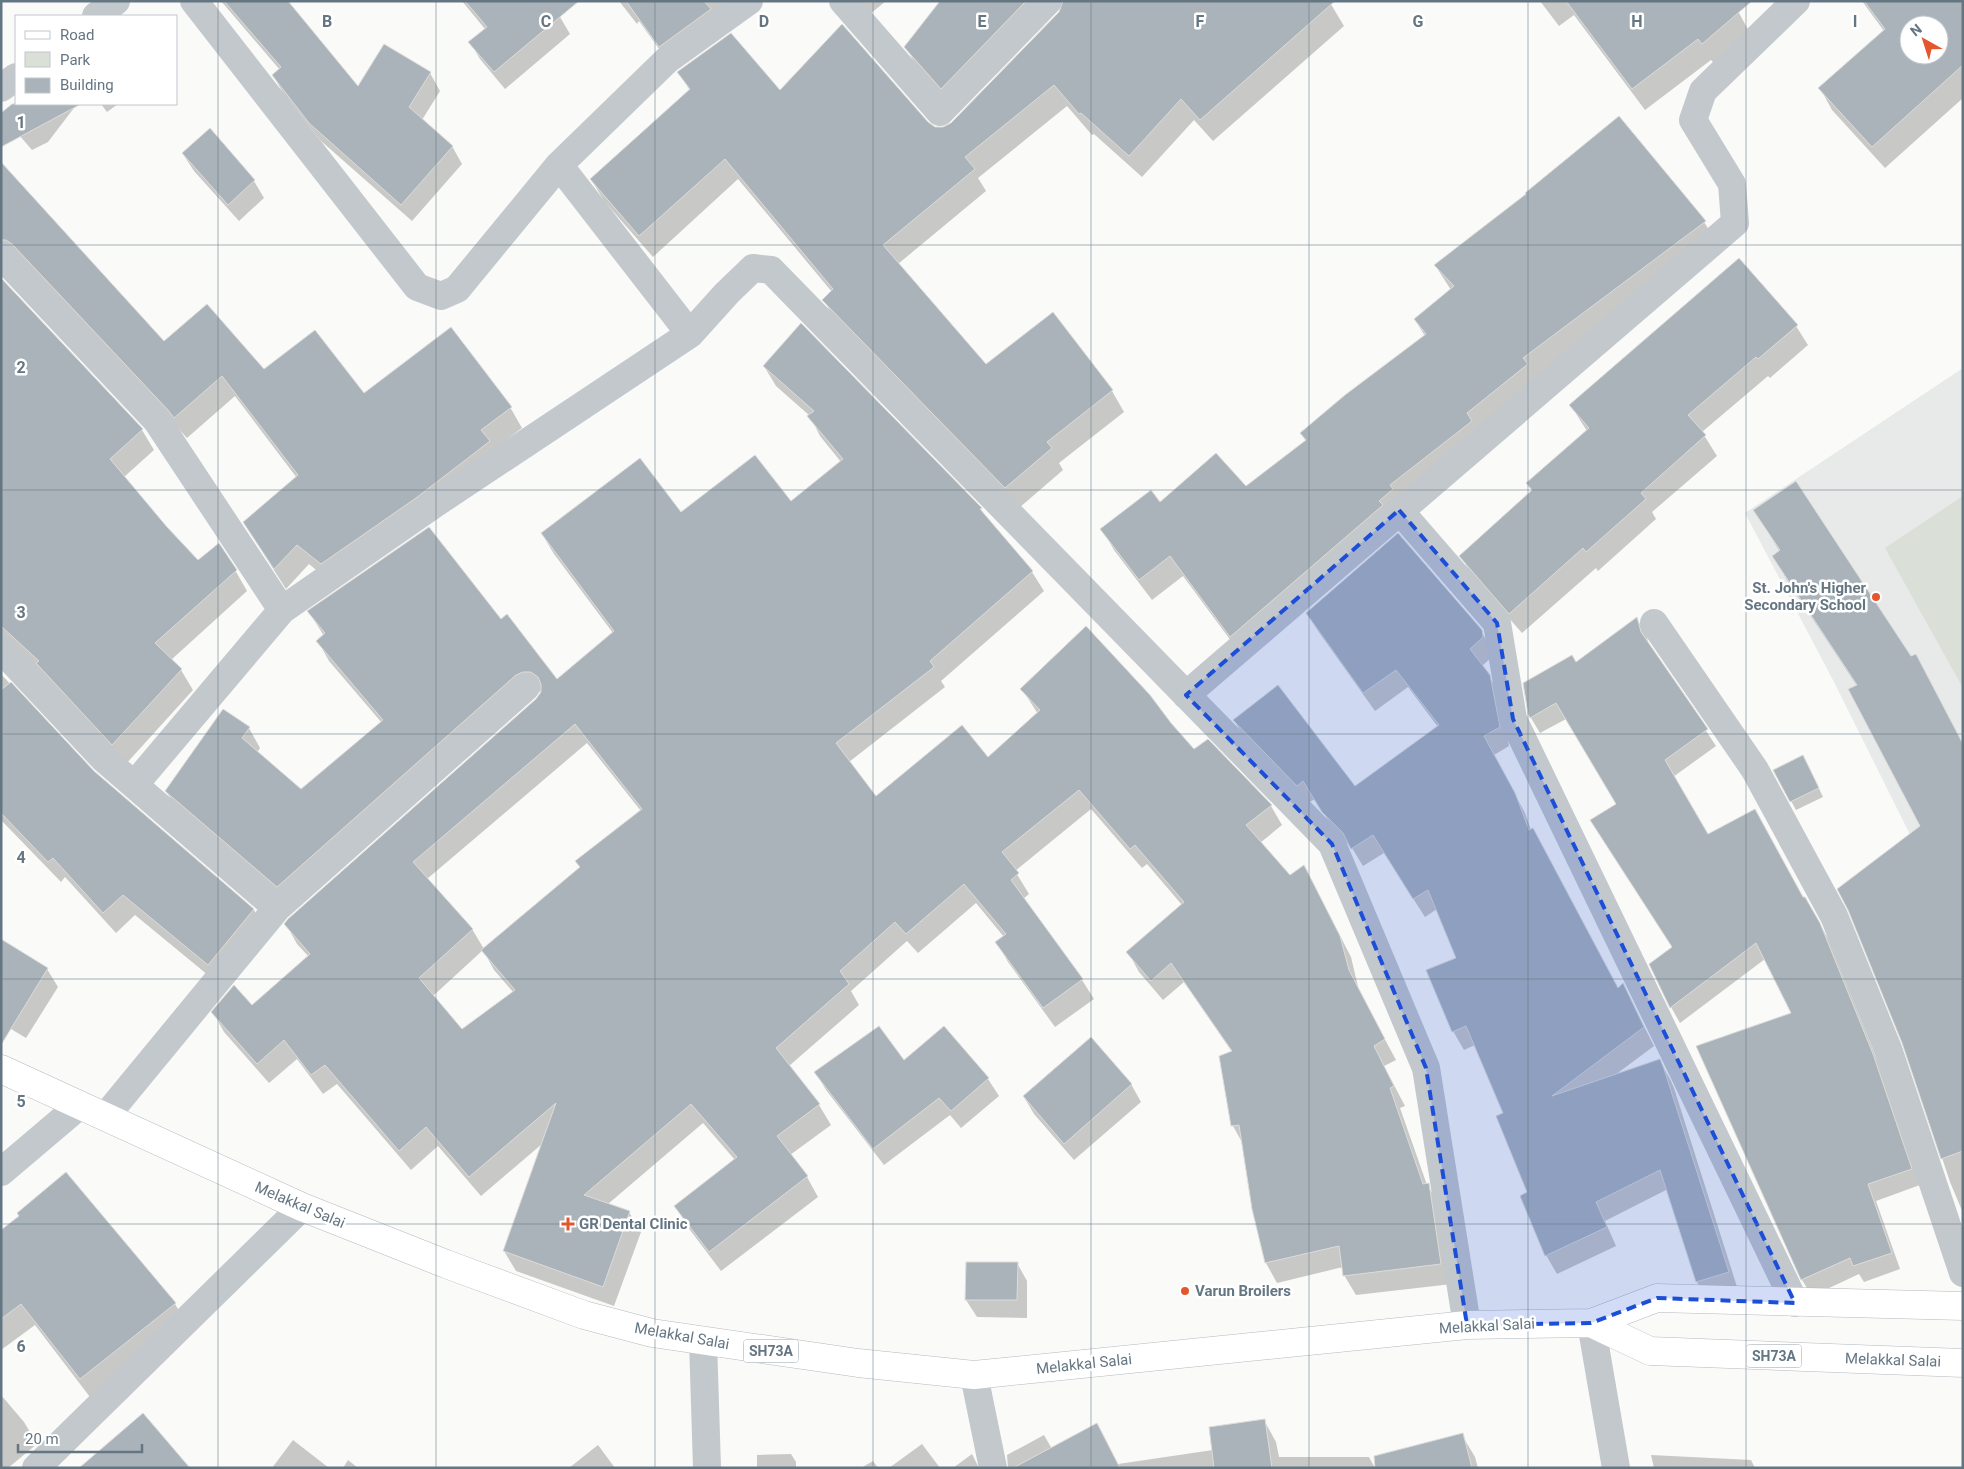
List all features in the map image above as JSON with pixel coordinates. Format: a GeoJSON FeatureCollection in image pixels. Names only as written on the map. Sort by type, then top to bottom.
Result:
{"type":"FeatureCollection","features":[{"type":"Feature","properties":{"kind":"main road","name":"Melakkal Salai"},"geometry":{"type":"LineString","coordinates":[[1,1069],[302,1207],[446,1264],[584,1315],[652,1333],[858,1363],[974,1375],[1467,1325],[1590,1323],[1657,1298],[1963,1306]]}},
{"type":"Feature","properties":{"kind":"main road","name":"Melakkal Salai"},"geometry":{"type":"LineString","coordinates":[[1590,1323],[1650,1351],[1963,1363]]}},
{"type":"Feature","properties":{"kind":"street"},"geometry":{"type":"LineString","coordinates":[[97,15],[116,1]]}},
{"type":"Feature","properties":{"kind":"street"},"geometry":{"type":"LineString","coordinates":[[194,1],[417,287],[440,296],[457,289],[559,165],[667,60],[749,1]]}},
{"type":"Feature","properties":{"kind":"street"},"geometry":{"type":"LineString","coordinates":[[843,1],[940,112],[1048,1]]}},
{"type":"Feature","properties":{"kind":"street"},"geometry":{"type":"LineString","coordinates":[[1186,695],[1735,223],[1732,184],[1693,120],[1703,91],[1796,1]]}},
{"type":"Feature","properties":{"kind":"street"},"geometry":{"type":"LineString","coordinates":[[1,88],[15,78]]}},
{"type":"Feature","properties":{"kind":"street"},"geometry":{"type":"LineString","coordinates":[[559,165],[690,334]]}},
{"type":"Feature","properties":{"kind":"street"},"geometry":{"type":"LineString","coordinates":[[1,255],[157,421],[282,610]]}},
{"type":"Feature","properties":{"kind":"street"},"geometry":{"type":"LineString","coordinates":[[135,784],[282,610],[436,502],[690,334],[726,293],[753,268],[771,270],[1332,844],[1426,1068],[1467,1325]]}},
{"type":"Feature","properties":{"kind":"street"},"geometry":{"type":"LineString","coordinates":[[1399,510],[1497,623],[1513,719],[1795,1303]]}},
{"type":"Feature","properties":{"kind":"street"},"geometry":{"type":"LineString","coordinates":[[1654,623],[1755,770],[1834,916],[1888,1048],[1963,1273]]}},
{"type":"Feature","properties":{"kind":"street"},"geometry":{"type":"LineString","coordinates":[[1,649],[104,758],[277,908]]}},
{"type":"Feature","properties":{"kind":"street"},"geometry":{"type":"LineString","coordinates":[[105,1117],[277,908],[526,687]]}},
{"type":"Feature","properties":{"kind":"street"},"geometry":{"type":"LineString","coordinates":[[1,1172],[80,1105]]}},
{"type":"Feature","properties":{"kind":"street"},"geometry":{"type":"LineString","coordinates":[[36,1468],[302,1207]]}},
{"type":"Feature","properties":{"kind":"street"},"geometry":{"type":"LineString","coordinates":[[1590,1323],[1616,1468]]}},
{"type":"Feature","properties":{"kind":"street"},"geometry":{"type":"LineString","coordinates":[[703,1341],[707,1468]]}},
{"type":"Feature","properties":{"kind":"street"},"geometry":{"type":"LineString","coordinates":[[974,1375],[993,1468]]}},
{"type":"Feature","properties":{"kind":"highlighted area"},"geometry":{"type":"Polygon","coordinates":[[[1399,510],[1497,623],[1513,719],[1795,1303],[1657,1298],[1591,1323],[1467,1325],[1426,1068],[1332,844],[1186,695],[1399,510]]]}},
{"type":"Feature","properties":{"kind":"shaded area","name":"St. John's Higher Secondary School"},"geometry":{"type":"Polygon","coordinates":[[[1963,368],[1963,941],[1834,682],[1745,513],[1963,368]]]}},
{"type":"Feature","properties":{"kind":"green space"},"geometry":{"type":"Polygon","coordinates":[[[1963,496],[1963,688],[1885,548],[1963,496]]]}},
{"type":"Feature","properties":{"kind":"building"},"geometry":{"type":"Polygon","coordinates":[[[224,1],[288,1],[358,86],[384,44],[431,72],[409,107],[453,146],[401,205],[309,123],[272,75],[281,67],[224,1]]]}},
{"type":"Feature","properties":{"kind":"building"},"geometry":{"type":"Polygon","coordinates":[[[465,1],[579,1],[494,72],[468,42],[487,27],[465,1]]]}},
{"type":"Feature","properties":{"kind":"building"},"geometry":{"type":"Polygon","coordinates":[[[626,1],[704,1],[711,9],[659,47],[626,1]]]}},
{"type":"Feature","properties":{"kind":"building"},"geometry":{"type":"Polygon","coordinates":[[[940,1],[1026,1],[941,89],[904,47],[940,1]]]}},
{"type":"Feature","properties":{"kind":"building"},"geometry":{"type":"Polygon","coordinates":[[[1063,1],[1335,1],[1200,120],[1181,99],[1129,156],[1081,113],[1079,114],[1054,85],[965,157],[975,169],[883,245],[986,364],[1053,312],[1113,390],[1047,442],[1052,448],[1005,488],[822,300],[833,289],[725,159],[639,236],[590,179],[690,89],[677,72],[731,33],[780,90],[842,24],[928,122],[935,127],[943,127],[951,123],[1059,12],[1063,1]]]}},
{"type":"Feature","properties":{"kind":"building"},"geometry":{"type":"Polygon","coordinates":[[[1566,1],[1752,1],[1702,44],[1698,39],[1632,89],[1566,1]]]}},
{"type":"Feature","properties":{"kind":"building"},"geometry":{"type":"Polygon","coordinates":[[[1864,1],[1963,1],[1963,65],[1872,147],[1818,88],[1885,29],[1864,1]]]}},
{"type":"Feature","properties":{"kind":"building"},"geometry":{"type":"Polygon","coordinates":[[[12,104],[79,105],[1,147],[1,113],[12,104]]]}},
{"type":"Feature","properties":{"kind":"building"},"geometry":{"type":"Polygon","coordinates":[[[1619,116],[1706,221],[1523,358],[1528,364],[1467,413],[1472,421],[1390,485],[1393,489],[1379,501],[1383,505],[1230,637],[1170,556],[1139,580],[1100,529],[1151,490],[1160,502],[1216,453],[1246,486],[1306,440],[1300,433],[1345,395],[1426,334],[1414,319],[1454,286],[1434,265],[1526,194],[1619,116]]]}},
{"type":"Feature","properties":{"kind":"building"},"geometry":{"type":"Polygon","coordinates":[[[210,128],[255,180],[228,205],[182,153],[210,128]]]}},
{"type":"Feature","properties":{"kind":"building"},"geometry":{"type":"Polygon","coordinates":[[[1,162],[164,341],[207,304],[264,369],[315,330],[364,393],[451,327],[512,407],[481,430],[490,441],[416,498],[321,564],[297,545],[274,569],[243,522],[298,475],[222,376],[174,418],[12,244],[6,240],[1,240],[1,162]]]}},
{"type":"Feature","properties":{"kind":"building"},"geometry":{"type":"Polygon","coordinates":[[[1739,258],[1798,325],[1758,359],[1756,357],[1688,415],[1706,435],[1641,493],[1646,499],[1586,552],[1583,548],[1509,614],[1459,556],[1532,490],[1526,483],[1589,428],[1569,405],[1739,258]]]}},
{"type":"Feature","properties":{"kind":"building"},"geometry":{"type":"Polygon","coordinates":[[[1,278],[143,429],[110,459],[167,527],[198,560],[219,543],[237,570],[155,643],[182,669],[112,745],[36,663],[39,661],[1,626],[1,278]]]}},
{"type":"Feature","properties":{"kind":"building"},"geometry":{"type":"Polygon","coordinates":[[[801,323],[982,508],[980,509],[1033,571],[930,661],[934,667],[836,743],[876,796],[962,725],[988,757],[1040,710],[1020,689],[1086,626],[1150,695],[1194,749],[1208,739],[1272,805],[1246,825],[1290,875],[1304,865],[1340,936],[1349,970],[1385,1039],[1374,1046],[1394,1086],[1390,1088],[1423,1184],[1429,1183],[1441,1264],[1343,1276],[1339,1246],[1265,1263],[1252,1209],[1239,1125],[1231,1126],[1219,1056],[1232,1051],[1171,963],[1151,981],[1126,952],[1184,902],[1135,845],[1130,849],[1079,790],[1002,852],[1019,873],[1011,880],[1083,979],[1043,1008],[995,942],[1006,934],[964,884],[906,934],[895,922],[840,971],[849,984],[776,1048],[820,1104],[777,1136],[808,1176],[709,1252],[674,1206],[737,1157],[691,1104],[584,1195],[630,1211],[603,1287],[503,1251],[556,1103],[469,1177],[426,1127],[399,1151],[325,1065],[311,1075],[284,1040],[257,1064],[211,1012],[234,985],[252,1005],[310,954],[284,924],[288,919],[536,699],[541,692],[541,684],[538,677],[531,672],[523,672],[516,675],[277,887],[165,791],[223,709],[250,727],[242,738],[301,789],[383,720],[316,641],[325,633],[307,611],[429,527],[501,619],[507,614],[557,679],[614,631],[541,533],[640,458],[681,512],[755,455],[791,501],[843,459],[807,416],[814,411],[763,366],[801,323]],[[575,724],[413,862],[473,929],[419,978],[462,1029],[515,990],[481,950],[580,867],[575,861],[642,809],[575,724]]]}},
{"type":"Feature","properties":{"kind":"building"},"geometry":{"type":"Polygon","coordinates":[[[1796,481],[1911,656],[1916,654],[1963,744],[1963,1151],[1941,1159],[1902,1043],[1848,910],[1837,889],[1920,826],[1848,689],[1857,685],[1772,556],[1780,550],[1753,510],[1796,481]]]}},
{"type":"Feature","properties":{"kind":"building"},"geometry":{"type":"Polygon","coordinates":[[[1398,533],[1482,630],[1483,637],[1470,649],[1490,675],[1500,727],[1484,736],[1515,793],[1529,830],[1533,828],[1618,988],[1623,983],[1644,1027],[1552,1096],[1660,1059],[1729,1272],[1696,1282],[1660,1170],[1596,1202],[1607,1227],[1545,1256],[1520,1196],[1527,1192],[1496,1116],[1503,1113],[1466,1026],[1452,1032],[1426,970],[1456,958],[1428,890],[1413,899],[1373,835],[1351,849],[1343,833],[1322,812],[1303,781],[1297,786],[1233,720],[1278,685],[1355,786],[1439,725],[1396,670],[1363,693],[1306,613],[1398,533]]]}},
{"type":"Feature","properties":{"kind":"building"},"geometry":{"type":"Polygon","coordinates":[[[1637,617],[1641,632],[1708,729],[1665,760],[1708,834],[1755,809],[1803,897],[1805,897],[1820,923],[1873,1054],[1912,1169],[1868,1184],[1892,1253],[1853,1266],[1850,1258],[1801,1280],[1696,1046],[1791,1013],[1756,943],[1670,1008],[1649,964],[1672,947],[1590,820],[1616,804],[1556,703],[1530,718],[1528,714],[1523,683],[1572,655],[1576,662],[1637,617]]]}},
{"type":"Feature","properties":{"kind":"building"},"geometry":{"type":"Polygon","coordinates":[[[11,682],[94,771],[254,909],[208,965],[123,895],[103,913],[53,858],[48,862],[1,813],[1,690],[11,682]]]}},
{"type":"Feature","properties":{"kind":"building"},"geometry":{"type":"Polygon","coordinates":[[[1803,755],[1819,788],[1790,802],[1773,770],[1803,755]]]}},
{"type":"Feature","properties":{"kind":"building"},"geometry":{"type":"Polygon","coordinates":[[[1,939],[48,968],[1,1045],[1,939]]]}},
{"type":"Feature","properties":{"kind":"building"},"geometry":{"type":"Polygon","coordinates":[[[879,1026],[904,1060],[944,1026],[989,1078],[951,1111],[939,1098],[873,1149],[814,1072],[879,1026]]]}},
{"type":"Feature","properties":{"kind":"building"},"geometry":{"type":"Polygon","coordinates":[[[1091,1037],[1132,1084],[1064,1144],[1023,1096],[1091,1037]]]}},
{"type":"Feature","properties":{"kind":"building"},"geometry":{"type":"Polygon","coordinates":[[[66,1172],[176,1303],[80,1379],[21,1304],[1,1319],[1,1230],[19,1216],[17,1213],[66,1172]]]}},
{"type":"Feature","properties":{"kind":"building"},"geometry":{"type":"Polygon","coordinates":[[[966,1262],[1018,1262],[1017,1300],[965,1300],[966,1262]]]}},
{"type":"Feature","properties":{"kind":"building"},"geometry":{"type":"Polygon","coordinates":[[[143,1413],[190,1468],[79,1468],[143,1413]]]}},
{"type":"Feature","properties":{"kind":"building"},"geometry":{"type":"Polygon","coordinates":[[[1265,1419],[1272,1468],[1214,1468],[1209,1427],[1265,1419]]]}},
{"type":"Feature","properties":{"kind":"building"},"geometry":{"type":"Polygon","coordinates":[[[1097,1423],[1120,1468],[1013,1468],[1097,1423]]]}},
{"type":"Feature","properties":{"kind":"building"},"geometry":{"type":"Polygon","coordinates":[[[1463,1433],[1472,1468],[1375,1468],[1374,1456],[1463,1433]]]}},
{"type":"Feature","properties":{"kind":"place","name":"St. John's Higher Secondary School"},"geometry":{"type":"Point","coordinates":[1876,597]}},
{"type":"Feature","properties":{"kind":"place","name":"GR Dental Clinic"},"geometry":{"type":"Point","coordinates":[568,1224]}},
{"type":"Feature","properties":{"kind":"place","name":"Varun Broilers"},"geometry":{"type":"Point","coordinates":[1185,1291]}}]}
